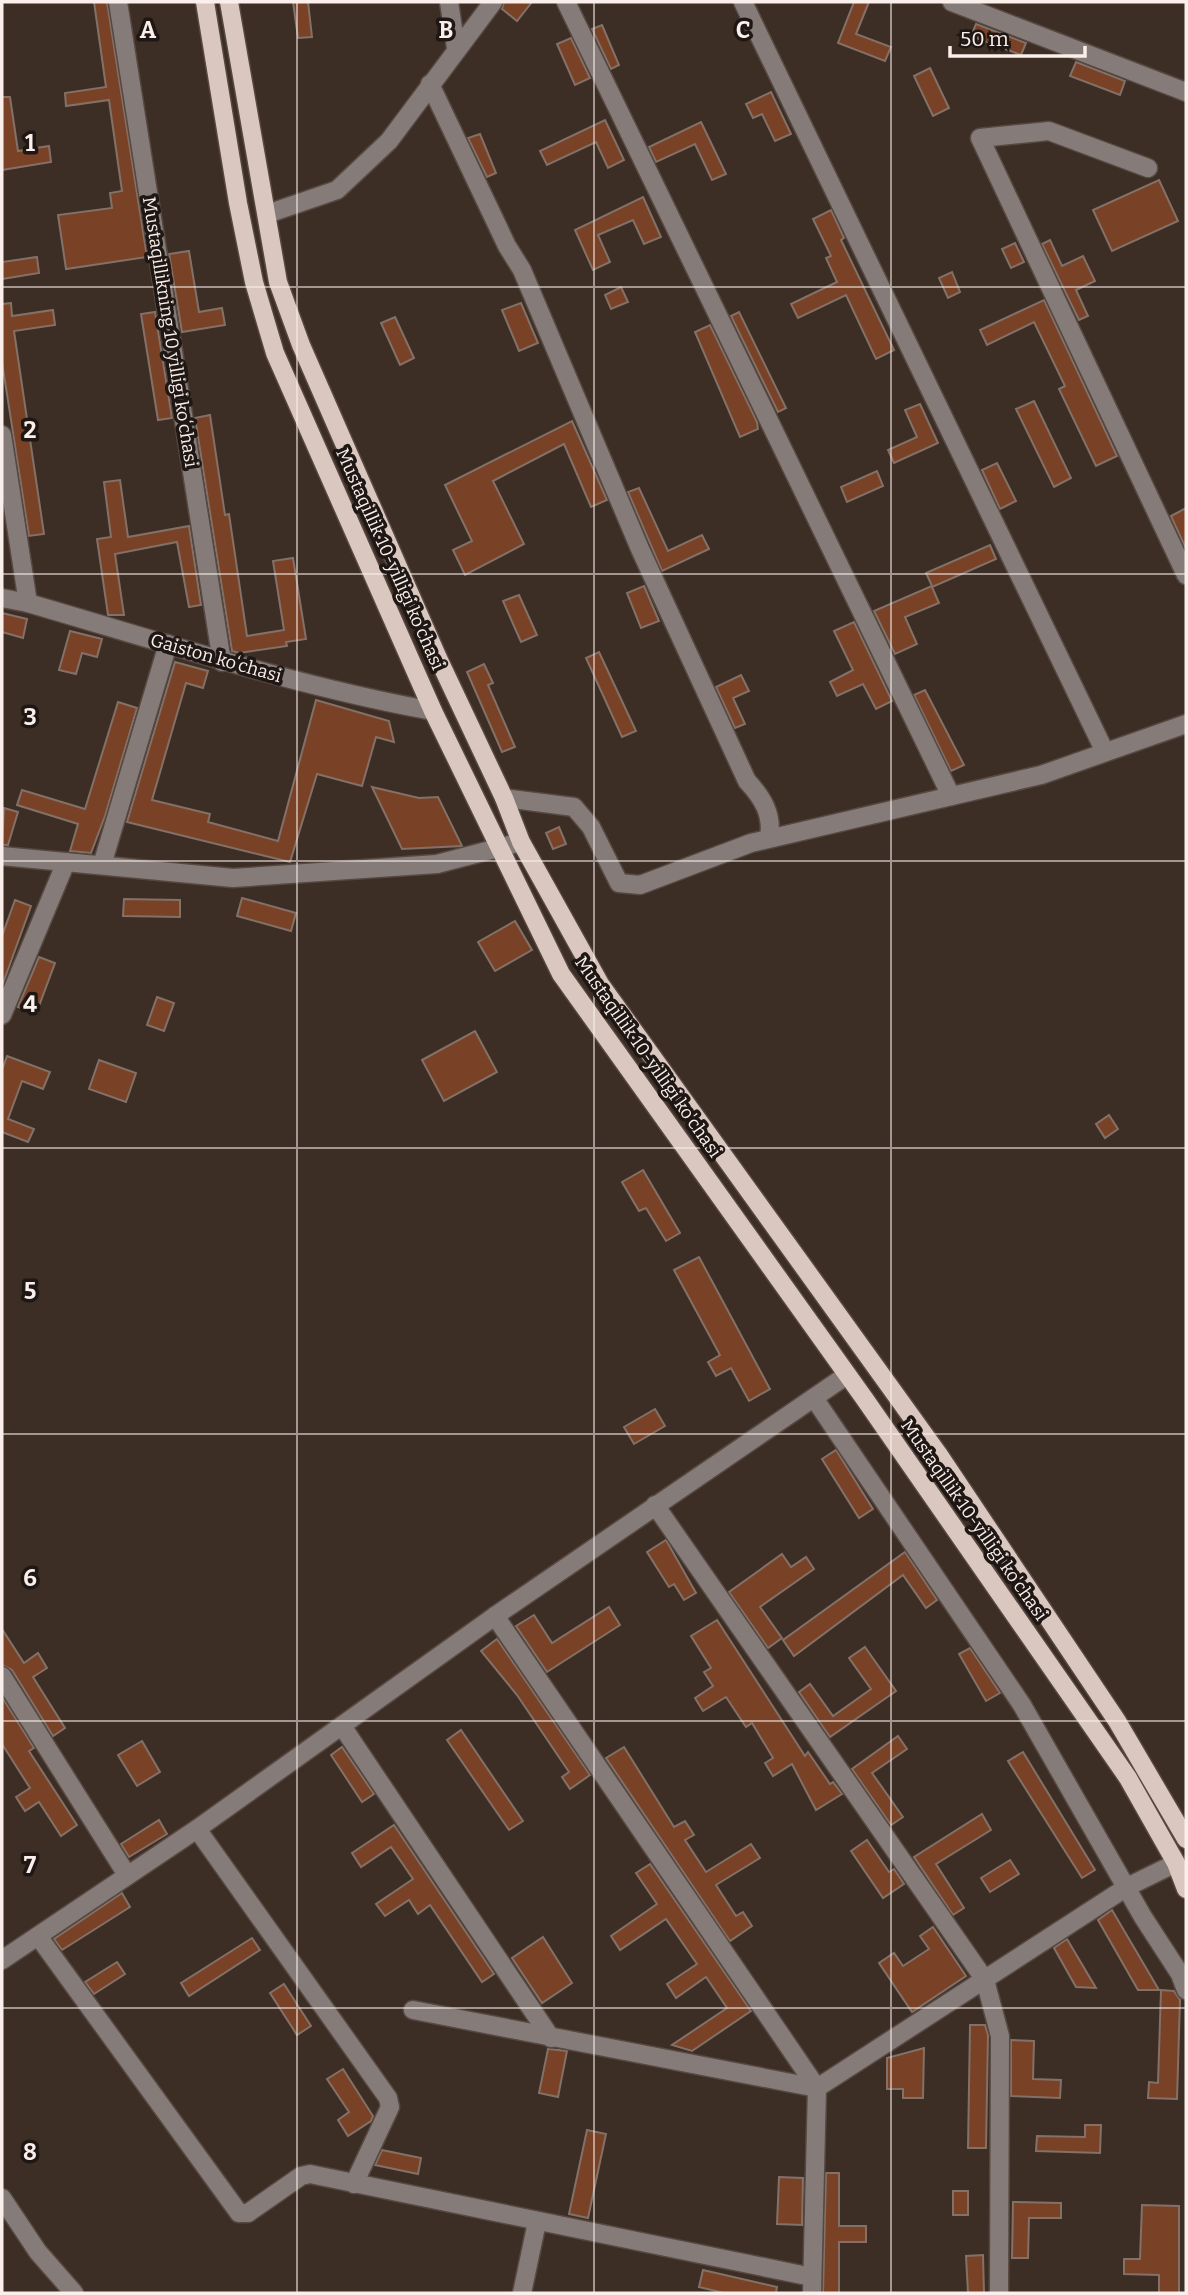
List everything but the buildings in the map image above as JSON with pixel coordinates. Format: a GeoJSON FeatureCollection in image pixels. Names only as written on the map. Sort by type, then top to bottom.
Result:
{"type":"FeatureCollection","features":[{"type":"Feature","properties":{"kind":"main road","name":"Mustaqillik 10-yilligi ko'chasi"},"geometry":{"type":"LineString","coordinates":[[205,2],[238,203],[254,282],[275,353],[433,711],[561,974],[847,1375],[1128,1778],[1176,1863],[1186,1889]]}},
{"type":"Feature","properties":{"kind":"main road","name":"Mustaqillik 10-yilligi ko'chasi"},"geometry":{"type":"LineString","coordinates":[[229,2],[278,282],[301,345],[438,657],[504,798],[521,842],[600,984],[939,1455],[1117,1721],[1186,1839]]}},
{"type":"Feature","properties":{"kind":"street","name":"Mustaqillikning 10 yilligi koʻchasi"},"geometry":{"type":"LineString","coordinates":[[118,2],[222,662]]}},
{"type":"Feature","properties":{"kind":"street"},"geometry":{"type":"LineString","coordinates":[[449,2],[456,48]]}},
{"type":"Feature","properties":{"kind":"street"},"geometry":{"type":"LineString","coordinates":[[267,214],[337,190],[389,141],[493,2]]}},
{"type":"Feature","properties":{"kind":"street"},"geometry":{"type":"LineString","coordinates":[[566,2],[951,796]]}},
{"type":"Feature","properties":{"kind":"street"},"geometry":{"type":"LineString","coordinates":[[743,2],[1105,752]]}},
{"type":"Feature","properties":{"kind":"street"},"geometry":{"type":"LineString","coordinates":[[952,2],[1186,92]]}},
{"type":"Feature","properties":{"kind":"street"},"geometry":{"type":"LineString","coordinates":[[430,84],[522,270],[640,549],[741,769],[747,781],[760,794],[771,824],[769,838]]}},
{"type":"Feature","properties":{"kind":"street"},"geometry":{"type":"LineString","coordinates":[[1148,168],[1049,131],[979,138],[1186,575]]}},
{"type":"Feature","properties":{"kind":"street"},"geometry":{"type":"LineString","coordinates":[[2,435],[28,603]]}},
{"type":"Feature","properties":{"kind":"street","name":"Gaiston koʻchasi"},"geometry":{"type":"LineString","coordinates":[[2,598],[28,603],[222,662],[370,700],[433,711]]}},
{"type":"Feature","properties":{"kind":"street"},"geometry":{"type":"LineString","coordinates":[[102,865],[168,644]]}},
{"type":"Feature","properties":{"kind":"street"},"geometry":{"type":"LineString","coordinates":[[504,798],[574,807],[590,827],[619,883],[640,885],[769,838],[1041,775],[1186,724]]}},
{"type":"Feature","properties":{"kind":"street"},"geometry":{"type":"LineString","coordinates":[[2,856],[233,878],[438,864],[521,842]]}},
{"type":"Feature","properties":{"kind":"street"},"geometry":{"type":"LineString","coordinates":[[2,1015],[66,862]]}},
{"type":"Feature","properties":{"kind":"street"},"geometry":{"type":"LineString","coordinates":[[2,1959],[197,1829],[495,1616],[847,1375]]}},
{"type":"Feature","properties":{"kind":"street"},"geometry":{"type":"LineString","coordinates":[[814,1398],[1022,1705],[1127,1888],[1180,1974],[1186,1990]]}},
{"type":"Feature","properties":{"kind":"street"},"geometry":{"type":"LineString","coordinates":[[656,1505],[985,1980],[1000,2036],[999,2293]]}},
{"type":"Feature","properties":{"kind":"street"},"geometry":{"type":"LineString","coordinates":[[38,1936],[239,2213],[248,2213],[301,2176],[310,2174],[537,2222],[812,2285],[817,2088],[495,1616]]}},
{"type":"Feature","properties":{"kind":"street"},"geometry":{"type":"LineString","coordinates":[[2,1676],[127,1875]]}},
{"type":"Feature","properties":{"kind":"street"},"geometry":{"type":"LineString","coordinates":[[342,1726],[551,2038]]}},
{"type":"Feature","properties":{"kind":"street"},"geometry":{"type":"LineString","coordinates":[[197,1829],[388,2098],[390,2107],[354,2184]]}},
{"type":"Feature","properties":{"kind":"street"},"geometry":{"type":"LineString","coordinates":[[413,2010],[817,2088],[1127,1888],[1176,1863]]}},
{"type":"Feature","properties":{"kind":"street"},"geometry":{"type":"LineString","coordinates":[[2,2198],[38,2252],[74,2293]]}},
{"type":"Feature","properties":{"kind":"street"},"geometry":{"type":"LineString","coordinates":[[522,2293],[537,2222]]}}]}
